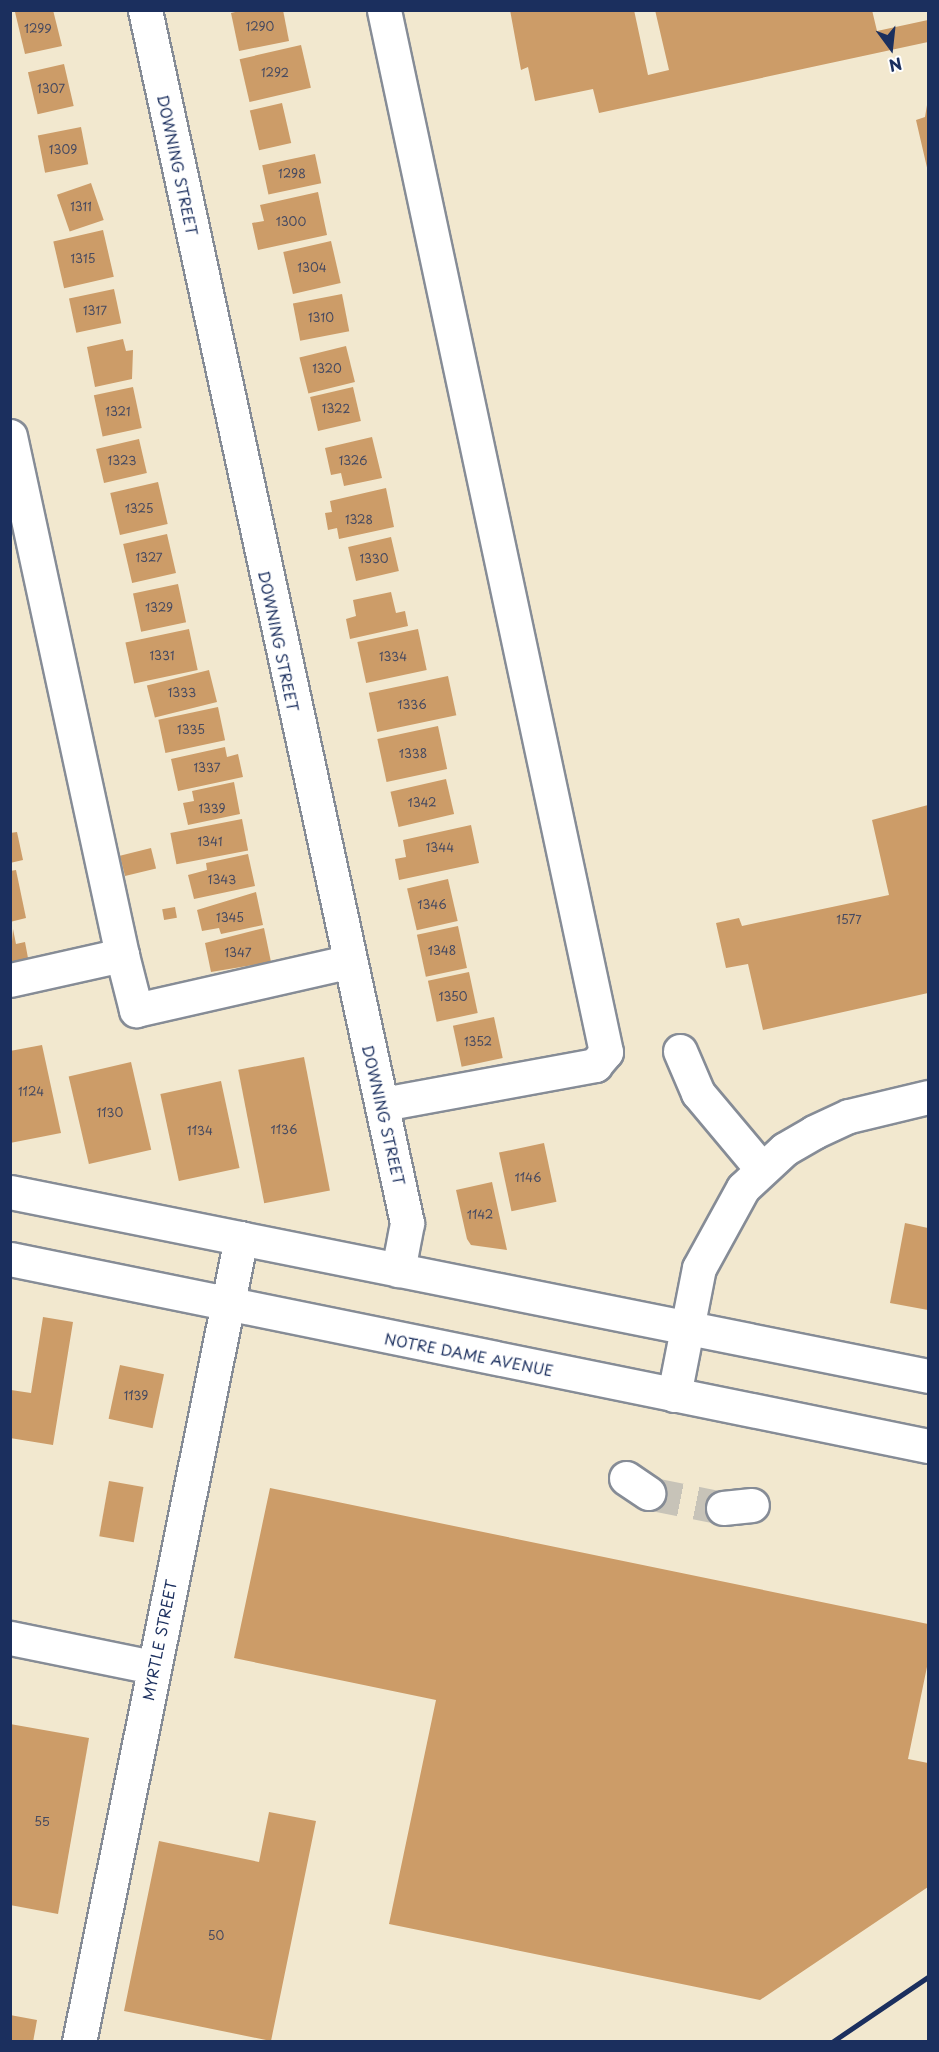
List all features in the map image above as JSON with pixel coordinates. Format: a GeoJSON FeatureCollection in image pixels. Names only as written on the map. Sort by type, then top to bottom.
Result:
{"type":"FeatureCollection","features":[{"type":"Feature","properties":{"kind":"street","name":"DOWNING STREET"},"geometry":{"type":"LineString","coordinates":[[145,10],[348,962],[383,1104],[407,1222],[398,1270]]}},
{"type":"Feature","properties":{"kind":"street"},"geometry":{"type":"LineString","coordinates":[[383,1104],[596,1065],[606,1052],[384,10]]}},
{"type":"Feature","properties":{"kind":"street"},"geometry":{"type":"LineString","coordinates":[[10,436],[122,955],[136,1010],[348,962]]}},
{"type":"Feature","properties":{"kind":"street"},"geometry":{"type":"LineString","coordinates":[[10,980],[122,955]]}},
{"type":"Feature","properties":{"kind":"street"},"geometry":{"type":"LineString","coordinates":[[680,1051],[698,1093],[761,1168]]}},
{"type":"Feature","properties":{"kind":"street"},"geometry":{"type":"LineString","coordinates":[[674,1395],[683,1327],[710,1242],[725,1213],[761,1168],[814,1132],[849,1116],[928,1097]]}},
{"type":"Feature","properties":{"kind":"street"},"geometry":{"type":"LineString","coordinates":[[10,1192],[928,1376]]}},
{"type":"Feature","properties":{"kind":"street","name":"MYRTLE STREET"},"geometry":{"type":"LineString","coordinates":[[79,2042],[241,1238]]}},
{"type":"Feature","properties":{"kind":"street","name":"NOTRE DAME AVENUE"},"geometry":{"type":"LineString","coordinates":[[10,1259],[928,1446]]}},
{"type":"Feature","properties":{"kind":"street"},"geometry":{"type":"LineString","coordinates":[[10,1638],[153,1667]]}},
{"type":"Feature","properties":{"kind":"building"},"geometry":{"type":"Polygon","coordinates":[[[53,10],[62,46],[25,54],[15,12],[53,10]]]}},
{"type":"Feature","properties":{"kind":"building"},"geometry":{"type":"Polygon","coordinates":[[[244,10],[283,10],[289,41],[239,51],[231,13],[244,10]]]}},
{"type":"Feature","properties":{"kind":"building"},"geometry":{"type":"Polygon","coordinates":[[[510,10],[634,10],[648,75],[669,70],[655,10],[872,10],[877,31],[928,20],[928,42],[599,113],[593,89],[535,101],[528,67],[521,70],[510,10]]]}},
{"type":"Feature","properties":{"kind":"building"},"geometry":{"type":"Polygon","coordinates":[[[301,45],[311,88],[250,102],[240,59],[301,45]]]}},
{"type":"Feature","properties":{"kind":"building"},"geometry":{"type":"Polygon","coordinates":[[[64,64],[74,106],[38,114],[28,72],[64,64]]]}},
{"type":"Feature","properties":{"kind":"building"},"geometry":{"type":"Polygon","coordinates":[[[928,99],[928,172],[916,120],[925,117],[928,99]]]}},
{"type":"Feature","properties":{"kind":"building"},"geometry":{"type":"Polygon","coordinates":[[[282,103],[291,143],[259,150],[250,110],[282,103]]]}},
{"type":"Feature","properties":{"kind":"building"},"geometry":{"type":"Polygon","coordinates":[[[81,127],[88,164],[45,173],[38,135],[81,127]]]}},
{"type":"Feature","properties":{"kind":"building"},"geometry":{"type":"Polygon","coordinates":[[[315,154],[321,183],[268,195],[262,165],[315,154]]]}},
{"type":"Feature","properties":{"kind":"building"},"geometry":{"type":"Polygon","coordinates":[[[91,183],[104,220],[70,232],[57,195],[91,183]]]}},
{"type":"Feature","properties":{"kind":"building"},"geometry":{"type":"Polygon","coordinates":[[[318,192],[327,235],[258,250],[252,223],[264,221],[260,205],[318,192]]]}},
{"type":"Feature","properties":{"kind":"building"},"geometry":{"type":"Polygon","coordinates":[[[103,230],[114,277],[64,288],[53,241],[103,230]]]}},
{"type":"Feature","properties":{"kind":"building"},"geometry":{"type":"Polygon","coordinates":[[[331,241],[341,283],[293,294],[283,252],[331,241]]]}},
{"type":"Feature","properties":{"kind":"building"},"geometry":{"type":"Polygon","coordinates":[[[114,289],[121,323],[76,333],[69,299],[114,289]]]}},
{"type":"Feature","properties":{"kind":"building"},"geometry":{"type":"Polygon","coordinates":[[[342,294],[349,331],[300,341],[293,304],[342,294]]]}},
{"type":"Feature","properties":{"kind":"building"},"geometry":{"type":"Polygon","coordinates":[[[123,339],[126,351],[133,350],[132,379],[95,387],[87,347],[123,339]]]}},
{"type":"Feature","properties":{"kind":"building"},"geometry":{"type":"Polygon","coordinates":[[[346,346],[355,382],[308,394],[299,358],[346,346]]]}},
{"type":"Feature","properties":{"kind":"building"},"geometry":{"type":"Polygon","coordinates":[[[133,387],[142,428],[103,436],[94,395],[133,387]]]}},
{"type":"Feature","properties":{"kind":"building"},"geometry":{"type":"Polygon","coordinates":[[[353,387],[361,421],[318,431],[310,397],[353,387]]]}},
{"type":"Feature","properties":{"kind":"building"},"geometry":{"type":"Polygon","coordinates":[[[372,437],[382,478],[344,486],[341,473],[331,475],[325,448],[372,437]]]}},
{"type":"Feature","properties":{"kind":"building"},"geometry":{"type":"Polygon","coordinates":[[[139,439],[147,473],[104,483],[96,449],[139,439]]]}},
{"type":"Feature","properties":{"kind":"building"},"geometry":{"type":"Polygon","coordinates":[[[158,482],[168,524],[120,535],[110,493],[158,482]]]}},
{"type":"Feature","properties":{"kind":"building"},"geometry":{"type":"Polygon","coordinates":[[[386,488],[394,527],[339,539],[337,528],[328,530],[325,513],[332,512],[330,501],[386,488]]]}},
{"type":"Feature","properties":{"kind":"building"},"geometry":{"type":"Polygon","coordinates":[[[167,534],[176,573],[132,583],[123,544],[167,534]]]}},
{"type":"Feature","properties":{"kind":"building"},"geometry":{"type":"Polygon","coordinates":[[[391,537],[399,571],[356,581],[348,547],[391,537]]]}},
{"type":"Feature","properties":{"kind":"building"},"geometry":{"type":"Polygon","coordinates":[[[178,584],[186,622],[141,632],[133,594],[178,584]]]}},
{"type":"Feature","properties":{"kind":"building"},"geometry":{"type":"Polygon","coordinates":[[[391,592],[396,613],[405,611],[408,626],[350,639],[346,619],[356,616],[353,600],[391,592]]]}},
{"type":"Feature","properties":{"kind":"building"},"geometry":{"type":"Polygon","coordinates":[[[189,629],[198,670],[134,684],[125,643],[189,629]]]}},
{"type":"Feature","properties":{"kind":"building"},"geometry":{"type":"Polygon","coordinates":[[[418,629],[427,670],[366,683],[357,642],[418,629]]]}},
{"type":"Feature","properties":{"kind":"building"},"geometry":{"type":"Polygon","coordinates":[[[209,670],[217,702],[155,718],[147,685],[209,670]]]}},
{"type":"Feature","properties":{"kind":"building"},"geometry":{"type":"Polygon","coordinates":[[[448,676],[456,715],[377,732],[369,693],[448,676]]]}},
{"type":"Feature","properties":{"kind":"building"},"geometry":{"type":"Polygon","coordinates":[[[218,707],[225,740],[165,753],[158,720],[218,707]]]}},
{"type":"Feature","properties":{"kind":"building"},"geometry":{"type":"Polygon","coordinates":[[[438,726],[447,769],[387,782],[377,739],[438,726]]]}},
{"type":"Feature","properties":{"kind":"building"},"geometry":{"type":"Polygon","coordinates":[[[225,747],[227,757],[238,754],[243,777],[178,791],[171,759],[225,747]]]}},
{"type":"Feature","properties":{"kind":"building"},"geometry":{"type":"Polygon","coordinates":[[[446,779],[454,814],[399,827],[390,792],[446,779]]]}},
{"type":"Feature","properties":{"kind":"building"},"geometry":{"type":"Polygon","coordinates":[[[234,782],[240,814],[188,825],[183,803],[194,801],[192,791],[234,782]]]}},
{"type":"Feature","properties":{"kind":"building"},"geometry":{"type":"Polygon","coordinates":[[[928,805],[928,993],[763,1030],[748,964],[726,968],[716,923],[739,918],[742,926],[889,895],[872,820],[928,805]]]}},
{"type":"Feature","properties":{"kind":"building"},"geometry":{"type":"Polygon","coordinates":[[[242,819],[248,850],[176,864],[170,833],[242,819]]]}},
{"type":"Feature","properties":{"kind":"building"},"geometry":{"type":"Polygon","coordinates":[[[471,825],[479,863],[399,880],[395,859],[406,857],[403,840],[471,825]]]}},
{"type":"Feature","properties":{"kind":"building"},"geometry":{"type":"Polygon","coordinates":[[[17,832],[23,860],[10,863],[10,833],[17,832]]]}},
{"type":"Feature","properties":{"kind":"building"},"geometry":{"type":"Polygon","coordinates":[[[151,848],[156,868],[125,876],[120,856],[151,848]]]}},
{"type":"Feature","properties":{"kind":"building"},"geometry":{"type":"Polygon","coordinates":[[[248,854],[255,886],[194,899],[188,875],[207,870],[206,863],[248,854]]]}},
{"type":"Feature","properties":{"kind":"building"},"geometry":{"type":"Polygon","coordinates":[[[16,870],[26,918],[10,922],[10,871],[16,870]]]}},
{"type":"Feature","properties":{"kind":"building"},"geometry":{"type":"Polygon","coordinates":[[[448,879],[458,921],[417,930],[407,888],[448,879]]]}},
{"type":"Feature","properties":{"kind":"building"},"geometry":{"type":"Polygon","coordinates":[[[256,892],[263,925],[221,934],[219,928],[202,931],[197,910],[256,892]]]}},
{"type":"Feature","properties":{"kind":"building"},"geometry":{"type":"Polygon","coordinates":[[[175,907],[177,918],[164,920],[162,909],[175,907]]]}},
{"type":"Feature","properties":{"kind":"building"},"geometry":{"type":"Polygon","coordinates":[[[458,926],[467,968],[426,977],[417,935],[458,926]]]}},
{"type":"Feature","properties":{"kind":"building"},"geometry":{"type":"Polygon","coordinates":[[[264,928],[271,962],[211,972],[205,943],[264,928]]]}},
{"type":"Feature","properties":{"kind":"building"},"geometry":{"type":"Polygon","coordinates":[[[13,929],[16,944],[25,942],[28,958],[10,966],[13,929]]]}},
{"type":"Feature","properties":{"kind":"building"},"geometry":{"type":"Polygon","coordinates":[[[469,972],[478,1013],[437,1022],[428,981],[469,972]]]}},
{"type":"Feature","properties":{"kind":"building"},"geometry":{"type":"Polygon","coordinates":[[[494,1017],[503,1058],[462,1067],[453,1026],[494,1017]]]}},
{"type":"Feature","properties":{"kind":"building"},"geometry":{"type":"Polygon","coordinates":[[[42,1045],[61,1133],[10,1143],[10,1051],[42,1045]]]}},
{"type":"Feature","properties":{"kind":"building"},"geometry":{"type":"Polygon","coordinates":[[[304,1057],[330,1191],[264,1203],[238,1070],[304,1057]]]}},
{"type":"Feature","properties":{"kind":"building"},"geometry":{"type":"Polygon","coordinates":[[[131,1062],[151,1150],[89,1164],[69,1076],[131,1062]]]}},
{"type":"Feature","properties":{"kind":"building"},"geometry":{"type":"Polygon","coordinates":[[[221,1081],[240,1168],[179,1181],[160,1094],[221,1081]]]}},
{"type":"Feature","properties":{"kind":"building"},"geometry":{"type":"Polygon","coordinates":[[[544,1143],[556,1202],[511,1211],[499,1153],[544,1143]]]}},
{"type":"Feature","properties":{"kind":"building"},"geometry":{"type":"Polygon","coordinates":[[[492,1182],[507,1250],[471,1245],[467,1239],[456,1190],[492,1182]]]}},
{"type":"Feature","properties":{"kind":"building"},"geometry":{"type":"Polygon","coordinates":[[[905,1223],[928,1228],[928,1310],[890,1303],[905,1223]]]}},
{"type":"Feature","properties":{"kind":"building"},"geometry":{"type":"Polygon","coordinates":[[[43,1317],[73,1322],[53,1445],[10,1438],[11,1390],[31,1393],[43,1317]]]}},
{"type":"Feature","properties":{"kind":"building"},"geometry":{"type":"Polygon","coordinates":[[[120,1365],[164,1374],[153,1428],[109,1419],[120,1365]]]}},
{"type":"Feature","properties":{"kind":"building"},"geometry":{"type":"Polygon","coordinates":[[[109,1481],[143,1487],[134,1542],[99,1536],[109,1481]]]}},
{"type":"Feature","properties":{"kind":"building"},"geometry":{"type":"Polygon","coordinates":[[[270,1488],[928,1624],[928,1662],[908,1759],[928,1763],[928,1887],[760,2000],[389,1924],[436,1700],[234,1658],[270,1488]]]}},
{"type":"Feature","properties":{"kind":"building"},"geometry":{"type":"Polygon","coordinates":[[[10,1724],[89,1738],[58,1914],[10,1905],[10,1724]]]}},
{"type":"Feature","properties":{"kind":"building"},"geometry":{"type":"Polygon","coordinates":[[[269,1812],[316,1821],[271,2041],[124,2011],[159,1841],[259,1862],[269,1812]]]}},
{"type":"Feature","properties":{"kind":"building"},"geometry":{"type":"Polygon","coordinates":[[[10,2015],[37,2020],[33,2042],[10,2042],[10,2015]]]}},
{"type":"Feature","properties":{"kind":"tunnel"},"geometry":{"type":"LineString","coordinates":[[648,1493],[723,1508]]}},
{"type":"Feature","properties":{"kind":"railway"},"geometry":{"type":"LineString","coordinates":[[832,2042],[928,1977]]}}]}
